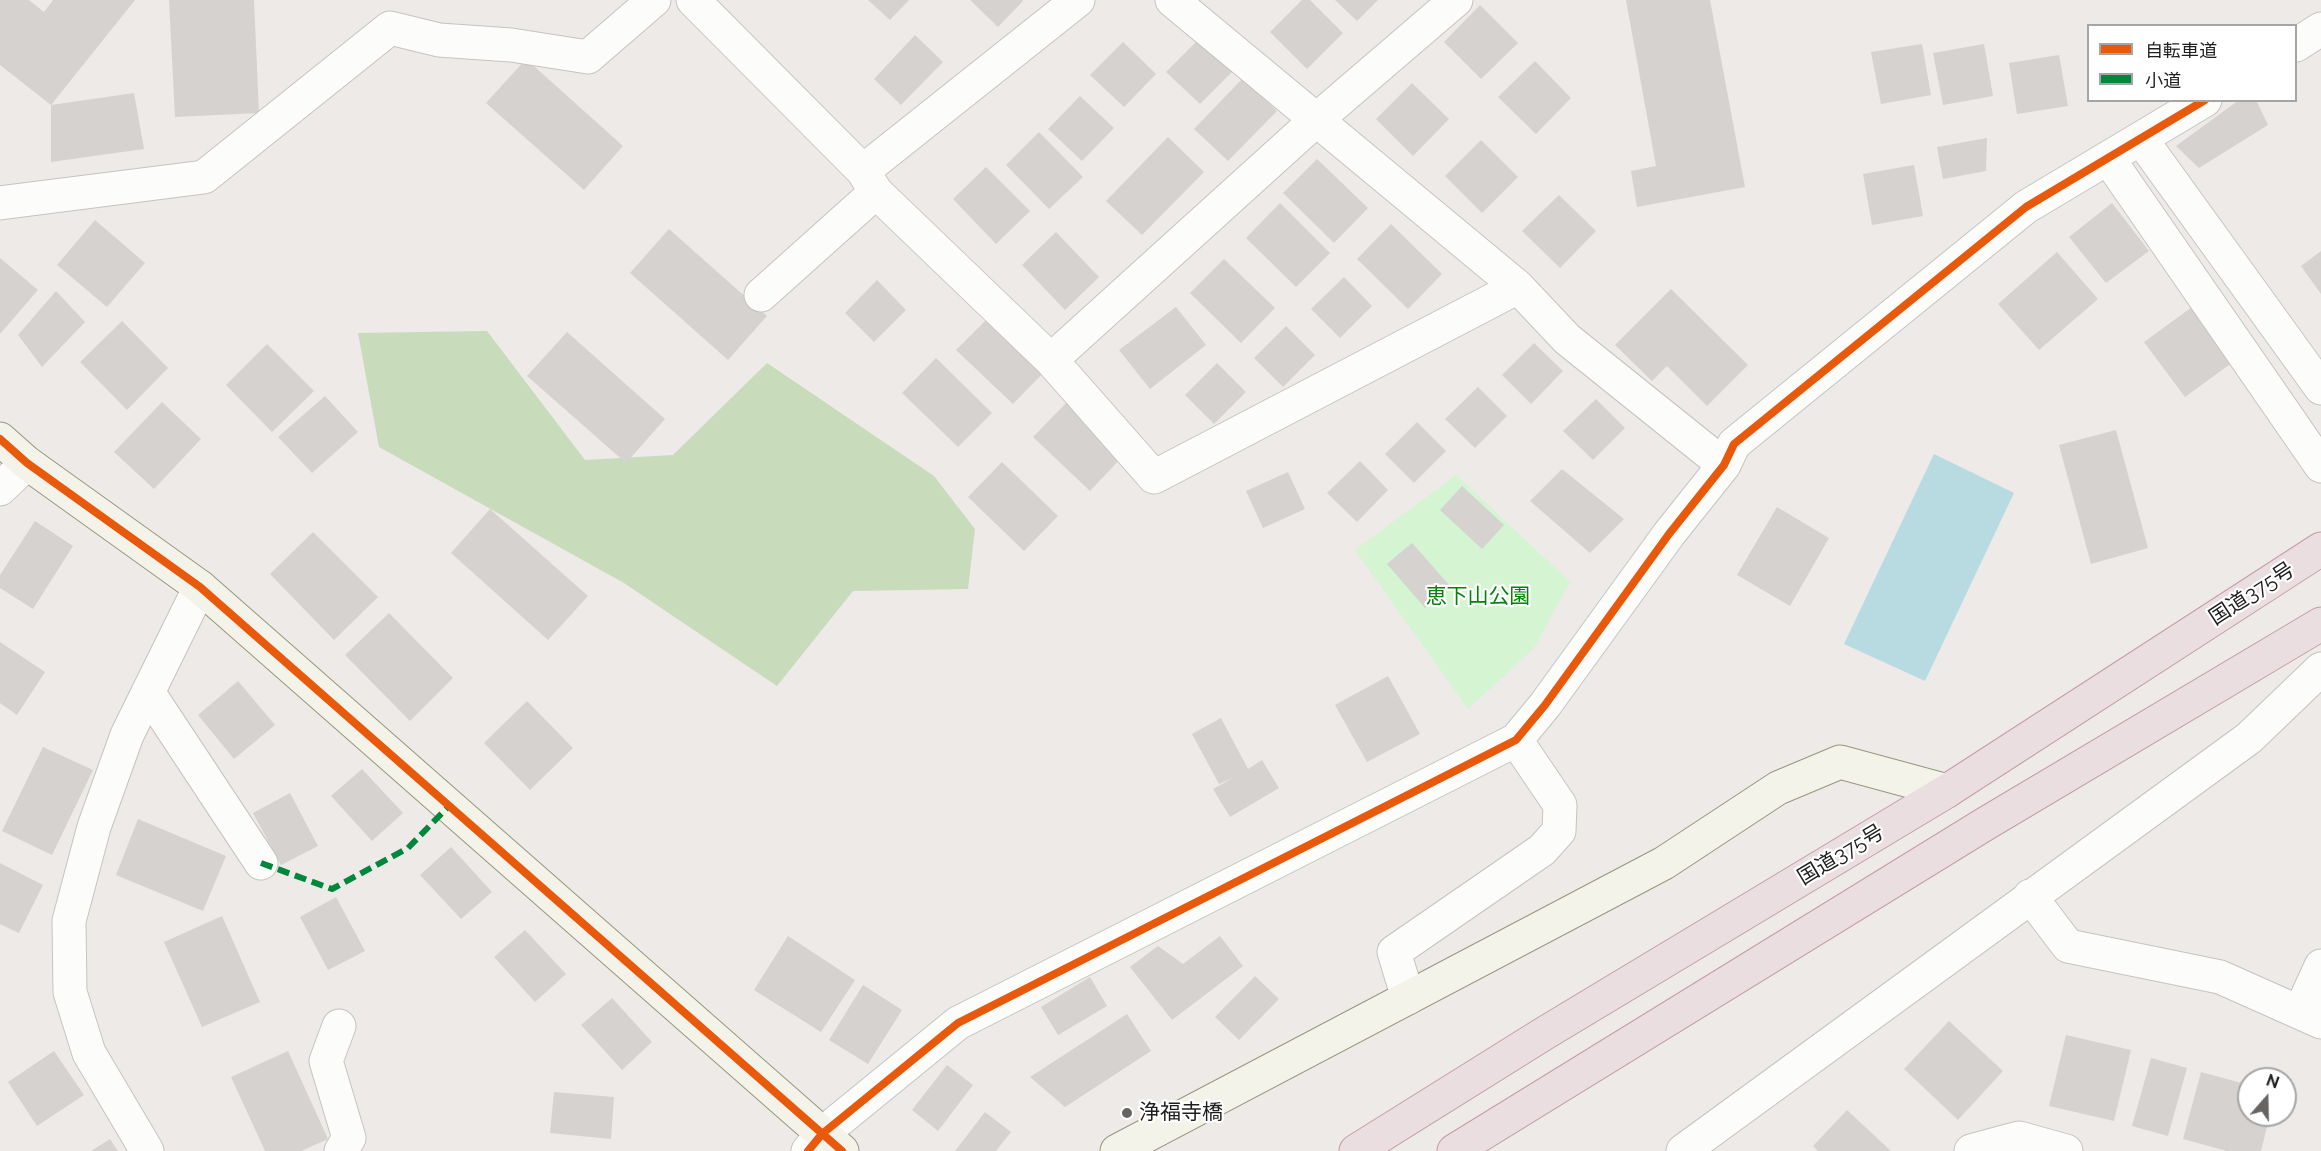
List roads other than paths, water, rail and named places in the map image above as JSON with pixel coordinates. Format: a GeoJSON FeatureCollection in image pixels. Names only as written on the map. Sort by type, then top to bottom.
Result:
{"type":"FeatureCollection","features":[{"type":"Feature","properties":{"kind":"highway","name":"国道375号"},"geometry":{"type":"LineString","coordinates":[[1356,1151],[1545,1033],[1947,791],[2321,549]]}},
{"type":"Feature","properties":{"kind":"highway"},"geometry":{"type":"LineString","coordinates":[[1454,1151],[1984,824],[2321,624]]}},
{"type":"Feature","properties":{"kind":"street"},"geometry":{"type":"LineString","coordinates":[[0,203],[204,177],[390,28],[439,40],[511,45],[588,57],[654,0]]}},
{"type":"Feature","properties":{"kind":"street"},"geometry":{"type":"LineString","coordinates":[[693,0],[870,181],[1051,360],[1154,477],[1518,287]]}},
{"type":"Feature","properties":{"kind":"street"},"geometry":{"type":"LineString","coordinates":[[761,295],[870,181],[1078,0]]}},
{"type":"Feature","properties":{"kind":"street"},"geometry":{"type":"LineString","coordinates":[[1172,0],[1315,121],[1518,287],[1568,339],[1724,465]]}},
{"type":"Feature","properties":{"kind":"street"},"geometry":{"type":"LineString","coordinates":[[1051,360],[1315,121],[1456,0]]}},
{"type":"Feature","properties":{"kind":"street"},"geometry":{"type":"LineString","coordinates":[[2297,44],[2321,29]]}},
{"type":"Feature","properties":{"kind":"street"},"geometry":{"type":"LineString","coordinates":[[0,440],[27,463],[200,587],[824,1145],[958,1023],[1516,740],[1545,705],[1669,534],[1724,465],[1734,444],[2026,207],[2202,102]]}},
{"type":"Feature","properties":{"kind":"street"},"geometry":{"type":"LineString","coordinates":[[2141,139],[2321,387]]}},
{"type":"Feature","properties":{"kind":"street"},"geometry":{"type":"LineString","coordinates":[[2108,158],[2321,466]]}},
{"type":"Feature","properties":{"kind":"street"},"geometry":{"type":"LineString","coordinates":[[0,489],[27,463]]}},
{"type":"Feature","properties":{"kind":"street"},"geometry":{"type":"LineString","coordinates":[[147,1151],[89,1053],[70,992],[69,921],[94,826],[127,735],[200,587]]}},
{"type":"Feature","properties":{"kind":"street"},"geometry":{"type":"LineString","coordinates":[[1683,1151],[2249,738],[2321,669]]}},
{"type":"Feature","properties":{"kind":"street"},"geometry":{"type":"LineString","coordinates":[[148,692],[261,864]]}},
{"type":"Feature","properties":{"kind":"street"},"geometry":{"type":"LineString","coordinates":[[1408,998],[1394,952],[1542,850],[1559,831],[1560,805],[1516,740]]}},
{"type":"Feature","properties":{"kind":"street"},"geometry":{"type":"LineString","coordinates":[[1117,1151],[1664,863],[1778,788],[1840,762],[1947,791]]}},
{"type":"Feature","properties":{"kind":"street"},"geometry":{"type":"LineString","coordinates":[[2030,896],[2068,946],[2220,977],[2310,1017],[2321,966]]}},
{"type":"Feature","properties":{"kind":"street"},"geometry":{"type":"LineString","coordinates":[[339,1026],[326,1061],[349,1138],[341,1151]]}},
{"type":"Feature","properties":{"kind":"street"},"geometry":{"type":"LineString","coordinates":[[1971,1151],[2019,1138],[2066,1151]]}},
{"type":"Feature","properties":{"kind":"water"},"geometry":{"type":"Polygon","coordinates":[[[1934,454],[2014,493],[1925,681],[1844,644],[1934,454]]]}},
{"type":"Feature","properties":{"kind":"place","name":"浄福寺橋"},"geometry":{"type":"Point","coordinates":[1127,1113]}},
{"type":"Feature","properties":{"kind":"park label","name":"恵下山公園"},"geometry":{"type":"Point","coordinates":[1478,597]}}]}
